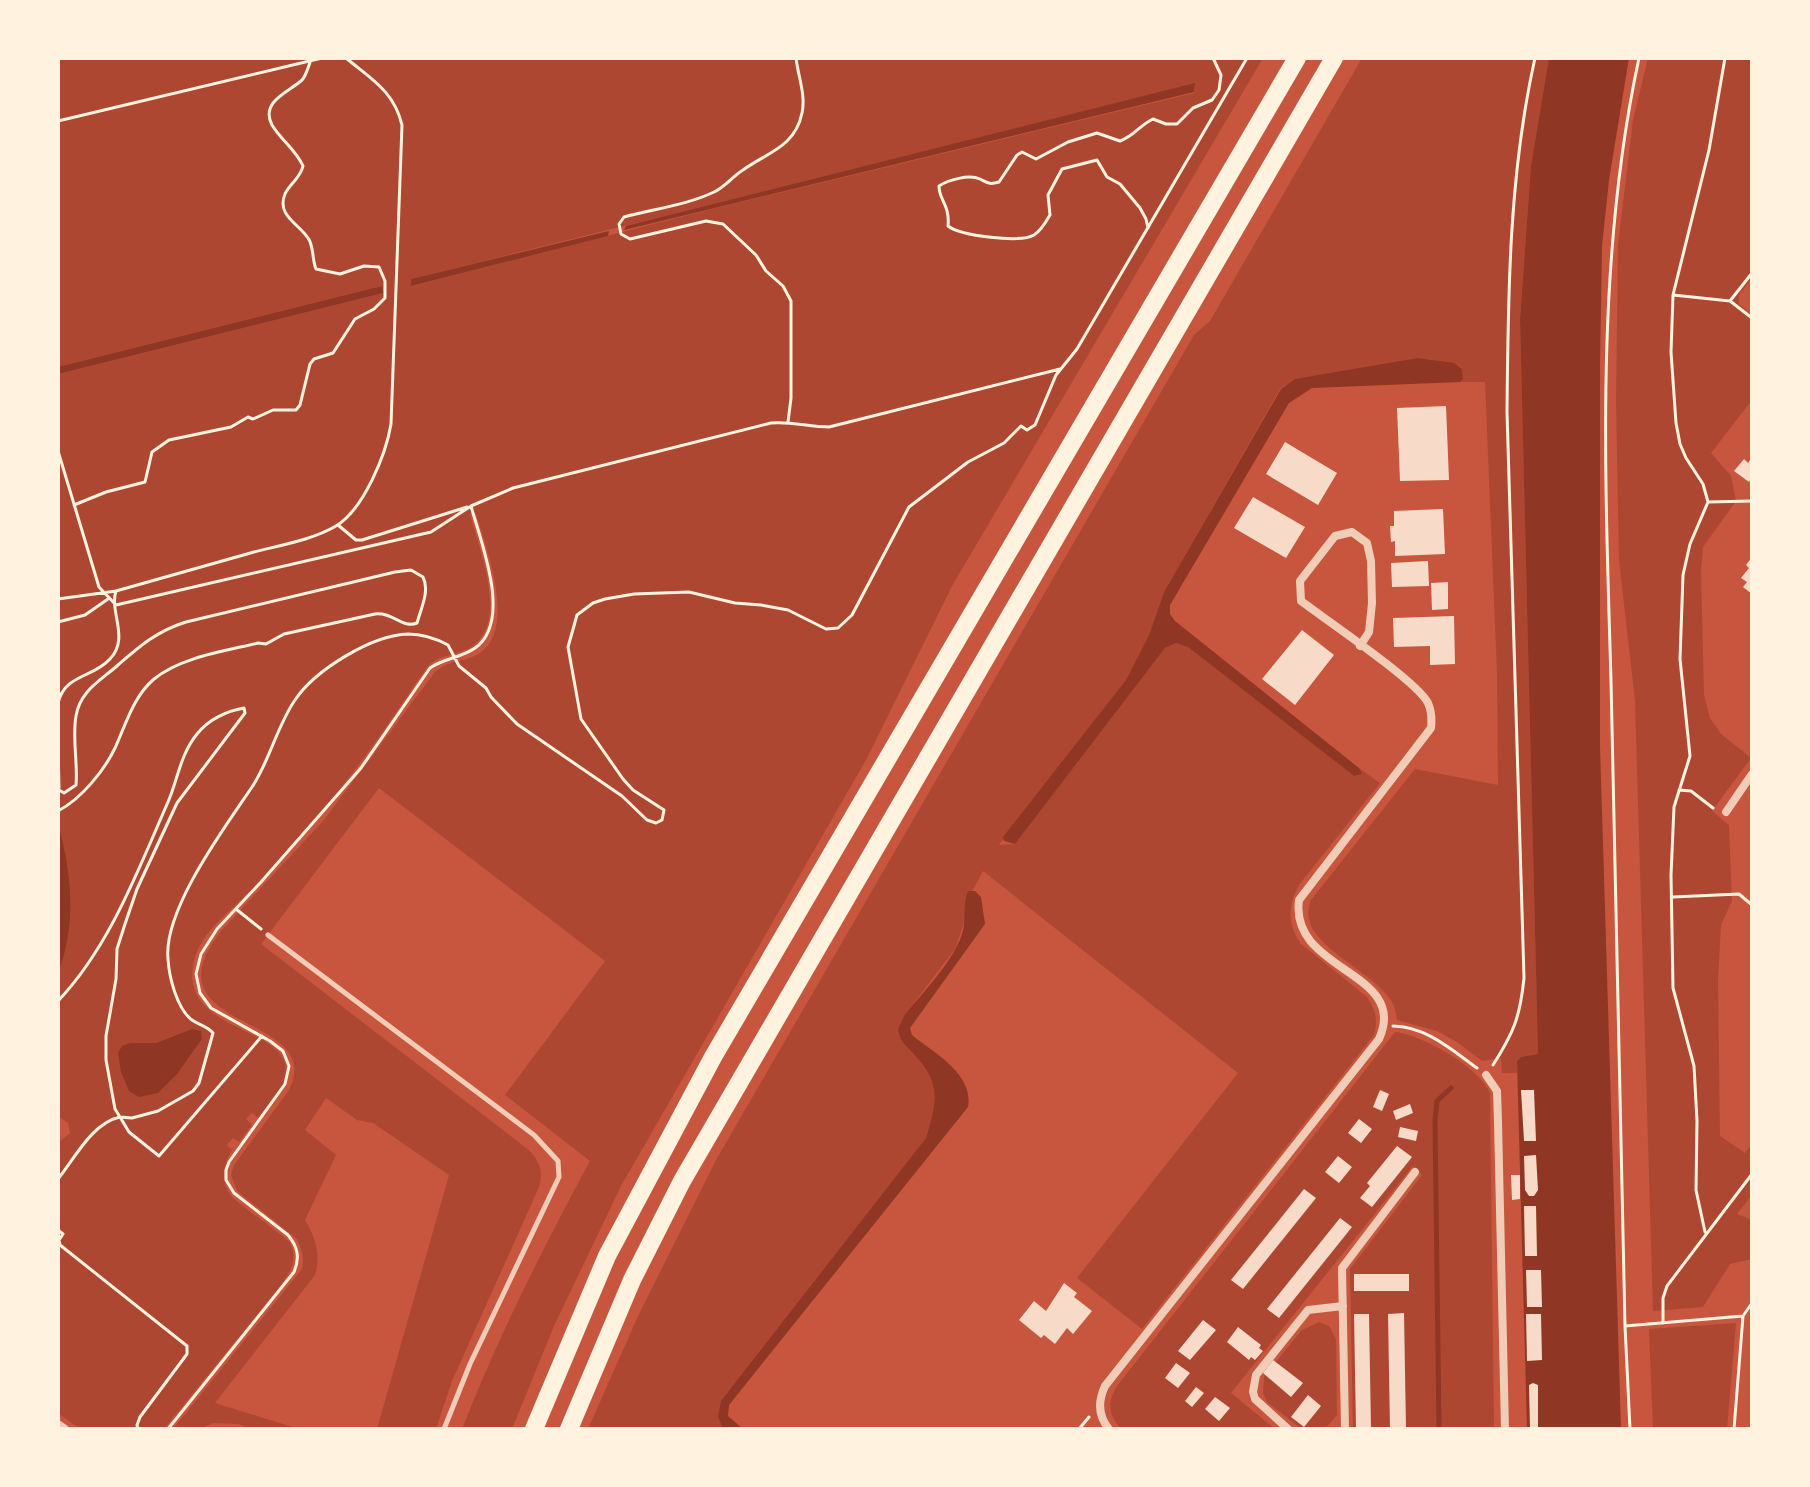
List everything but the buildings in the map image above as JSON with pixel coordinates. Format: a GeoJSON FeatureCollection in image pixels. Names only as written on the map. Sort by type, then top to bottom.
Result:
{"type":"FeatureCollection","features":[{"type":"Feature","properties":{"kind":"highway"},"geometry":{"type":"LineString","coordinates":[[534,1429],[607,1256],[713,1057],[1297,58]]}},
{"type":"Feature","properties":{"kind":"highway"},"geometry":{"type":"LineString","coordinates":[[569,1429],[632,1280],[682,1181],[1334,58]]}},
{"type":"Feature","properties":{"kind":"street"},"geometry":{"type":"LineString","coordinates":[[1109,1429],[1101,1414],[1100,1403],[1105,1386],[1370,1052],[1385,1027],[1386,1012],[1377,995],[1309,941],[1297,913],[1299,900],[1431,728],[1432,714],[1427,700],[1301,601],[1300,581],[1335,536],[1352,532],[1367,543],[1371,561],[1369,632],[1360,646]]}},
{"type":"Feature","properties":{"kind":"street"},"geometry":{"type":"LineString","coordinates":[[1726,812],[1752,774]]}},
{"type":"Feature","properties":{"kind":"street"},"geometry":{"type":"LineString","coordinates":[[1486,1075],[1497,1091],[1498,1106],[1505,1429]]}},
{"type":"Feature","properties":{"kind":"street"},"geometry":{"type":"LineString","coordinates":[[1345,1429],[1344,1264],[1415,1172]]}},
{"type":"Feature","properties":{"kind":"street"},"geometry":{"type":"LineString","coordinates":[[1288,1429],[1255,1399],[1256,1375],[1308,1310],[1343,1306]]}},
{"type":"Feature","properties":{"kind":"street"},"geometry":{"type":"LineString","coordinates":[[58,1424],[65,1429]]}},
{"type":"Feature","properties":{"kind":"lane"},"geometry":{"type":"LineString","coordinates":[[268,935],[534,1135],[558,1161],[559,1177],[470,1364],[444,1429]]}},
{"type":"Feature","properties":{"kind":"path"},"geometry":{"type":"LineString","coordinates":[[58,121],[322,58]]}},
{"type":"Feature","properties":{"kind":"path"},"geometry":{"type":"LineString","coordinates":[[58,599],[116,591],[298,540],[338,525],[358,504],[369,485],[388,439],[402,125],[398,107],[383,89],[346,58]]}},
{"type":"Feature","properties":{"kind":"path"},"geometry":{"type":"LineString","coordinates":[[788,422],[791,398],[791,301],[781,282],[717,221],[630,239],[621,234],[619,228],[624,217],[713,193],[740,171],[786,144],[797,129],[803,109],[804,98],[796,58]]}},
{"type":"Feature","properties":{"kind":"path"},"geometry":{"type":"LineString","coordinates":[[1148,228],[1140,208],[1120,184],[1107,177],[1097,160],[1062,169],[1048,195],[1050,215],[1035,235],[1024,238],[978,237],[952,230],[948,226],[948,209],[939,193],[939,186],[949,180],[975,177],[985,183],[999,182],[1022,152],[1036,159],[1068,142],[1097,133],[1120,141],[1153,119],[1177,124],[1193,108],[1212,100],[1219,90],[1221,75],[1213,58]]}},
{"type":"Feature","properties":{"kind":"path"},"geometry":{"type":"LineString","coordinates":[[58,1179],[97,1129],[111,1119],[132,1118],[158,1111],[193,1091],[199,1083],[213,1033],[186,1014],[178,997],[168,960],[170,930],[210,849],[254,784],[294,700],[304,688],[341,659],[371,644],[405,634],[425,636],[448,645],[459,666],[486,688],[517,724],[622,796],[647,820],[656,823],[662,820],[664,810],[633,790],[581,719],[568,647],[577,615],[593,603],[605,599],[634,594],[689,592],[735,603],[788,610],[826,629],[838,628],[852,615],[909,507],[968,462],[1004,443],[1016,429],[1021,426],[1031,429],[1060,369],[1077,349],[1247,58]]}},
{"type":"Feature","properties":{"kind":"path"},"geometry":{"type":"LineString","coordinates":[[1385,1027],[1402,1026],[1420,1031],[1486,1075],[1511,1037],[1521,1010],[1524,978],[1507,351],[1509,274],[1518,172],[1528,88],[1535,58]]}},
{"type":"Feature","properties":{"kind":"path"},"geometry":{"type":"LineString","coordinates":[[1630,1429],[1625,1326],[1607,411],[1613,220],[1624,132],[1639,58]]}},
{"type":"Feature","properties":{"kind":"path"},"geometry":{"type":"LineString","coordinates":[[1705,1232],[1696,1190],[1694,1066],[1673,988],[1672,823],[1690,756],[1680,659],[1681,594],[1686,559],[1708,502],[1703,484],[1684,455],[1676,423],[1671,352],[1673,295],[1711,139],[1725,58]]}},
{"type":"Feature","properties":{"kind":"path"},"geometry":{"type":"LineString","coordinates":[[74,505],[106,492],[145,482],[152,452],[169,440],[231,427],[248,417],[253,419],[273,410],[296,410],[314,359],[333,353],[355,319],[374,309],[385,298],[385,281],[379,267],[364,266],[340,274],[316,269],[310,241],[286,215],[283,203],[285,194],[303,166],[273,127],[270,112],[280,94],[303,80],[311,59]]}},
{"type":"Feature","properties":{"kind":"path"},"geometry":{"type":"LineString","coordinates":[[1730,301],[1752,273]]}},
{"type":"Feature","properties":{"kind":"path"},"geometry":{"type":"LineString","coordinates":[[1673,295],[1730,301],[1752,318]]}},
{"type":"Feature","properties":{"kind":"path"},"geometry":{"type":"LineString","coordinates":[[338,525],[356,540],[362,540],[471,506],[513,488],[771,423],[829,427],[1060,369]]}},
{"type":"Feature","properties":{"kind":"path"},"geometry":{"type":"LineString","coordinates":[[58,451],[99,587],[116,605]]}},
{"type":"Feature","properties":{"kind":"path"},"geometry":{"type":"LineString","coordinates":[[1708,502],[1752,501]]}},
{"type":"Feature","properties":{"kind":"path"},"geometry":{"type":"LineString","coordinates":[[168,1429],[297,1264],[297,1250],[288,1235],[234,1193],[226,1180],[229,1162],[285,1084],[289,1066],[283,1051],[211,1008],[200,993],[196,974],[201,954],[217,929],[361,768],[430,668],[438,662],[473,650],[482,643],[493,620],[492,594],[471,506]]}},
{"type":"Feature","properties":{"kind":"path"},"geometry":{"type":"LineString","coordinates":[[116,605],[431,532],[471,506]]}},
{"type":"Feature","properties":{"kind":"path"},"geometry":{"type":"LineString","coordinates":[[58,745],[58,790],[64,793],[76,785],[75,723],[79,703],[85,694],[158,633],[186,622],[395,572],[411,570],[423,577],[427,588],[414,625],[406,625],[388,614],[375,614],[284,634],[266,644],[258,643],[202,657],[154,679],[130,713],[104,766],[78,795],[58,811]]}},
{"type":"Feature","properties":{"kind":"path"},"geometry":{"type":"LineString","coordinates":[[58,703],[66,685],[111,659],[117,648],[116,591]]}},
{"type":"Feature","properties":{"kind":"path"},"geometry":{"type":"LineString","coordinates":[[58,622],[85,615],[109,598]]}},
{"type":"Feature","properties":{"kind":"path"},"geometry":{"type":"LineString","coordinates":[[58,1001],[73,984],[120,908],[175,785],[182,757],[198,732],[221,715],[244,708],[245,713],[177,803],[137,889],[125,924],[117,949],[116,979],[106,1036],[106,1060],[115,1109],[129,1132],[159,1156],[262,1036]]}},
{"type":"Feature","properties":{"kind":"path"},"geometry":{"type":"LineString","coordinates":[[1679,790],[1691,791],[1716,810],[1726,812]]}},
{"type":"Feature","properties":{"kind":"path"},"geometry":{"type":"LineString","coordinates":[[1673,897],[1739,894],[1752,905]]}},
{"type":"Feature","properties":{"kind":"path"},"geometry":{"type":"LineString","coordinates":[[236,909],[268,935]]}},
{"type":"Feature","properties":{"kind":"path"},"geometry":{"type":"LineString","coordinates":[[1663,1323],[1663,1298],[1667,1286],[1752,1174]]}},
{"type":"Feature","properties":{"kind":"path"},"geometry":{"type":"LineString","coordinates":[[58,1230],[63,1234],[60,1245],[187,1346],[187,1354],[137,1422],[138,1429]]}},
{"type":"Feature","properties":{"kind":"path"},"geometry":{"type":"LineString","coordinates":[[1734,1429],[1743,1316],[1752,1303]]}},
{"type":"Feature","properties":{"kind":"path"},"geometry":{"type":"LineString","coordinates":[[1625,1326],[1743,1316]]}},
{"type":"Feature","properties":{"kind":"path"},"geometry":{"type":"LineString","coordinates":[[1079,1429],[1089,1417],[1101,1414]]}},
{"type":"Feature","properties":{"kind":"shaded area"},"geometry":{"type":"Polygon","coordinates":[[[58,58],[1263,58],[952,586],[866,760],[621,1186],[554,1326],[512,1429],[462,1429],[522,1293],[590,1161],[505,1095],[605,961],[379,788],[261,944],[530,1151],[540,1168],[539,1187],[452,1381],[436,1429],[377,1429],[449,1175],[373,1123],[357,1120],[326,1098],[305,1130],[336,1155],[305,1220],[316,1247],[318,1260],[315,1275],[215,1403],[299,1429],[251,1429],[238,1424],[213,1423],[200,1429],[173,1429],[303,1265],[297,1239],[237,1191],[231,1175],[234,1165],[289,1090],[294,1065],[283,1046],[217,1005],[203,987],[203,963],[222,930],[324,820],[435,672],[480,653],[491,641],[498,606],[496,586],[475,512],[470,514],[484,564],[490,601],[484,633],[469,649],[440,658],[429,665],[331,800],[282,858],[214,926],[200,945],[193,966],[194,988],[204,1005],[220,1018],[274,1048],[284,1060],[285,1077],[278,1093],[259,1118],[252,1113],[246,1119],[252,1125],[239,1142],[233,1138],[227,1145],[232,1150],[224,1175],[226,1187],[234,1199],[290,1242],[293,1260],[290,1270],[164,1429],[80,1429],[58,1413],[58,1143],[70,1133],[68,1123],[58,1116],[58,973],[68,937],[70,899],[67,861],[58,824],[58,374],[383,293],[382,286],[58,367],[58,58]],[[1195,84],[411,279],[412,286],[704,211],[1194,93],[1195,84]],[[192,1029],[156,1043],[130,1043],[178,1073],[202,1039],[201,1031],[192,1029]]]}},
{"type":"Feature","properties":{"kind":"shaded area"},"geometry":{"type":"Polygon","coordinates":[[[1362,58],[1549,58],[1531,166],[1520,319],[1538,1054],[1521,1057],[1517,1061],[1517,1073],[1502,1073],[1501,1058],[1482,1061],[1437,1031],[1397,1020],[1393,1004],[1382,989],[1323,942],[1313,930],[1308,916],[1311,900],[1415,769],[1498,785],[1497,673],[1485,382],[1460,382],[1463,379],[1459,366],[1428,359],[1295,379],[1280,389],[1164,592],[1149,635],[1126,680],[999,845],[1015,844],[1165,648],[1176,643],[1187,646],[1354,776],[1361,774],[1359,768],[1380,783],[1299,885],[1290,914],[1300,943],[1367,997],[1375,1015],[1374,1035],[1142,1329],[1077,1278],[1238,1073],[983,871],[973,890],[966,896],[965,920],[955,949],[904,1016],[898,1029],[902,1041],[932,1081],[933,1112],[926,1138],[718,1417],[723,1429],[588,1429],[639,1314],[716,1160],[1194,335],[1210,321],[1362,58]]]}},
{"type":"Feature","properties":{"kind":"shaded area"},"geometry":{"type":"Polygon","coordinates":[[[1549,58],[1629,58],[1609,180],[1602,246],[1600,366],[1600,747],[1621,1429],[1527,1429],[1517,1061],[1521,1057],[1538,1054],[1520,319],[1531,166],[1549,58]]]}},
{"type":"Feature","properties":{"kind":"shaded area"},"geometry":{"type":"Polygon","coordinates":[[[1648,58],[1752,58],[1752,278],[1739,295],[1739,304],[1752,315],[1752,400],[1711,453],[1731,476],[1736,501],[1703,547],[1701,573],[1704,695],[1710,718],[1721,734],[1751,758],[1712,811],[1729,825],[1732,901],[1721,925],[1718,981],[1720,1136],[1745,1153],[1752,1144],[1752,1195],[1737,1214],[1752,1220],[1752,1259],[1730,1264],[1703,1307],[1653,1311],[1635,701],[1619,560],[1616,401],[1618,245],[1633,120],[1648,58]]]}},
{"type":"Feature","properties":{"kind":"shaded area"},"geometry":{"type":"Polygon","coordinates":[[[1195,83],[1194,92],[624,230],[626,226],[657,218],[1195,83]]]}},
{"type":"Feature","properties":{"kind":"shaded area"},"geometry":{"type":"Polygon","coordinates":[[[609,231],[608,236],[411,286],[411,279],[609,231]]]}},
{"type":"Feature","properties":{"kind":"shaded area"},"geometry":{"type":"Polygon","coordinates":[[[382,286],[383,293],[58,374],[58,367],[382,286]]]}},
{"type":"Feature","properties":{"kind":"shaded area"},"geometry":{"type":"Polygon","coordinates":[[[1418,358],[1454,363],[1462,369],[1463,379],[1460,382],[1312,388],[1289,403],[1170,605],[1170,614],[1175,621],[1359,768],[1362,774],[1354,776],[1188,647],[1176,643],[1165,648],[1015,844],[1004,841],[1003,837],[1126,680],[1149,635],[1164,592],[1281,389],[1295,379],[1418,358]]]}},
{"type":"Feature","properties":{"kind":"shaded area"},"geometry":{"type":"Polygon","coordinates":[[[58,824],[67,861],[70,918],[58,973],[58,824]]]}},
{"type":"Feature","properties":{"kind":"shaded area"},"geometry":{"type":"Polygon","coordinates":[[[968,891],[975,891],[981,897],[985,924],[910,1028],[912,1035],[959,1074],[968,1095],[968,1107],[729,1405],[728,1416],[743,1429],[723,1429],[718,1417],[721,1401],[926,1138],[933,1112],[932,1081],[902,1041],[898,1029],[904,1016],[958,945],[968,891]]]}},
{"type":"Feature","properties":{"kind":"shaded area"},"geometry":{"type":"Polygon","coordinates":[[[192,1029],[201,1031],[202,1039],[178,1073],[158,1093],[139,1097],[129,1091],[121,1072],[118,1053],[122,1046],[156,1043],[192,1029]]]}},
{"type":"Feature","properties":{"kind":"shaded area"},"geometry":{"type":"Polygon","coordinates":[[[1395,1032],[1420,1039],[1449,1054],[1474,1073],[1490,1093],[1494,1429],[1353,1429],[1350,1269],[1422,1175],[1413,1166],[1231,1393],[1275,1429],[1121,1429],[1110,1408],[1117,1386],[1395,1032]]]}},
{"type":"Feature","properties":{"kind":"shaded area"},"geometry":{"type":"Polygon","coordinates":[[[1319,1322],[1329,1326],[1336,1339],[1337,1415],[1325,1429],[1302,1429],[1267,1402],[1263,1393],[1264,1376],[1302,1330],[1319,1322]]]}},
{"type":"Feature","properties":{"kind":"shaded area"},"geometry":{"type":"Polygon","coordinates":[[[1736,1323],[1727,1429],[1653,1429],[1649,1329],[1736,1323]]]}},
{"type":"Feature","properties":{"kind":"waterway"},"geometry":{"type":"LineString","coordinates":[[1439,1429],[1435,1120],[1437,1101],[1451,1088]]}}]}
